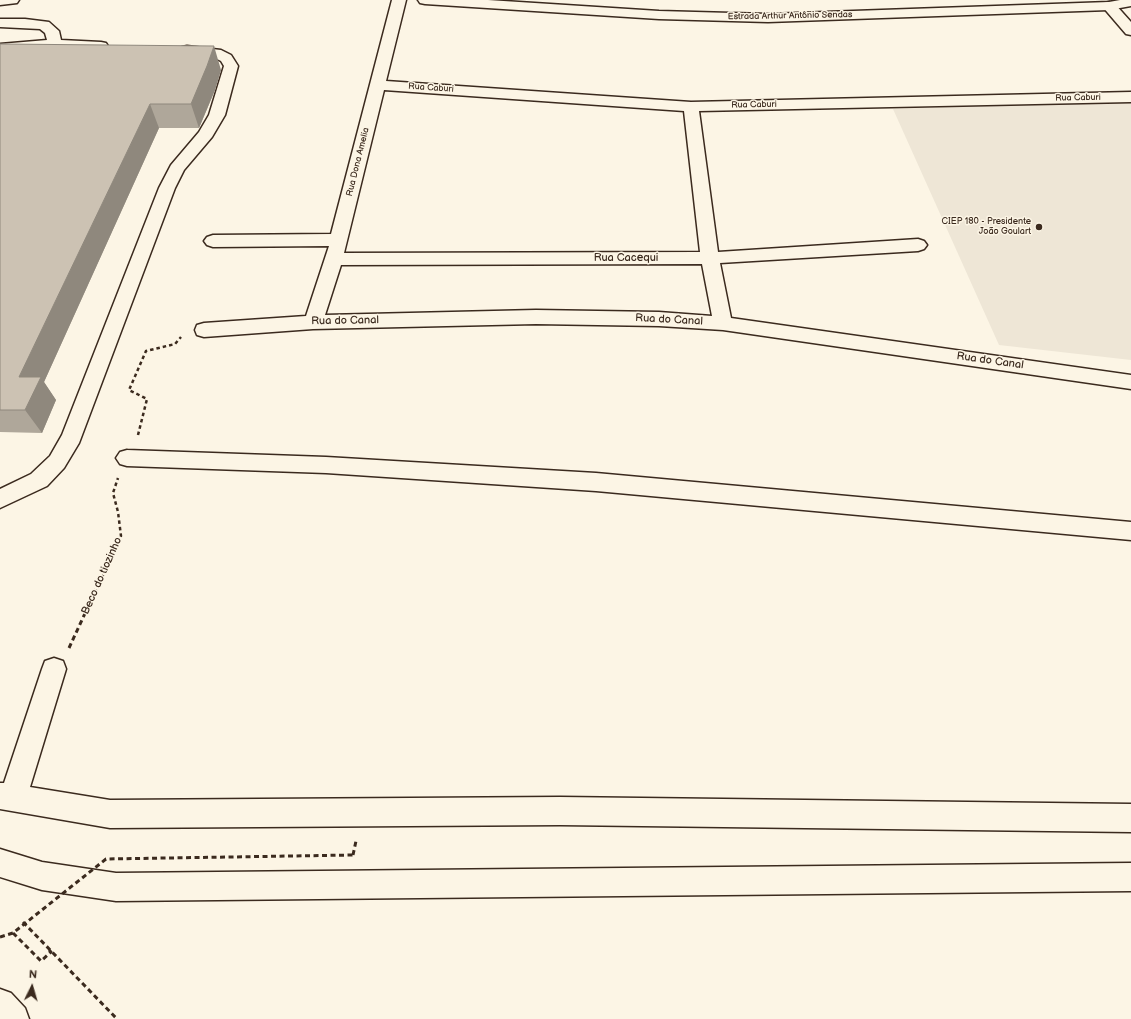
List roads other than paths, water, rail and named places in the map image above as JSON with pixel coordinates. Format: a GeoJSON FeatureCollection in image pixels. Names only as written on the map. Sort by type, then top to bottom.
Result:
{"type":"FeatureCollection","features":[{"type":"Feature","properties":{"kind":"main road"},"geometry":{"type":"LineString","coordinates":[[0,1],[12,0]]}},
{"type":"Feature","properties":{"kind":"main road","name":"Rua Dona Amelia"},"geometry":{"type":"LineString","coordinates":[[313,322],[334,259],[398,0]]}},
{"type":"Feature","properties":{"kind":"main road","name":"Estrada Arthur Antônio Sendas"},"geometry":{"type":"LineString","coordinates":[[425,0],[659,15],[768,18],[1110,6],[1131,2]]}},
{"type":"Feature","properties":{"kind":"main road"},"geometry":{"type":"LineString","coordinates":[[1110,6],[1131,32]]}},
{"type":"Feature","properties":{"kind":"main road"},"geometry":{"type":"LineString","coordinates":[[0,23],[44,25],[52,31],[55,44]]}},
{"type":"Feature","properties":{"kind":"main road"},"geometry":{"type":"LineString","coordinates":[[0,48],[55,44],[118,47]]}},
{"type":"Feature","properties":{"kind":"main road"},"geometry":{"type":"LineString","coordinates":[[0,500],[39,480],[58,462],[72,437],[166,188],[177,168],[206,134],[216,115],[230,73],[231,66],[226,58],[216,52],[174,49]]}},
{"type":"Feature","properties":{"kind":"main road","name":"Rua Caburi"},"geometry":{"type":"LineString","coordinates":[[378,85],[691,107],[1131,97]]}},
{"type":"Feature","properties":{"kind":"main road"},"geometry":{"type":"LineString","coordinates":[[691,107],[710,258],[723,323]]}},
{"type":"Feature","properties":{"kind":"main road"},"geometry":{"type":"LineString","coordinates":[[213,241],[338,240]]}},
{"type":"Feature","properties":{"kind":"main road","name":"Rua Cacequi"},"geometry":{"type":"LineString","coordinates":[[334,259],[710,258],[918,245]]}},
{"type":"Feature","properties":{"kind":"main road","name":"Rua do Canal"},"geometry":{"type":"LineString","coordinates":[[204,330],[313,322],[610,317],[659,319],[723,323],[1131,382]]}},
{"type":"Feature","properties":{"kind":"main road"},"geometry":{"type":"LineString","coordinates":[[127,458],[326,465],[596,482],[1131,531]]}},
{"type":"Feature","properties":{"kind":"main road"},"geometry":{"type":"LineString","coordinates":[[54,669],[7,797],[110,814],[560,811],[1131,818]]}},
{"type":"Feature","properties":{"kind":"main road"},"geometry":{"type":"LineString","coordinates":[[0,864],[42,876],[116,887],[1131,876]]}},
{"type":"Feature","properties":{"kind":"main road"},"geometry":{"type":"LineString","coordinates":[[0,1004],[14,1019]]}},
{"type":"Feature","properties":{"kind":"place","name":"CIEP 180 - Presidente João Goulart"},"geometry":{"type":"Point","coordinates":[1039,227]}}]}
